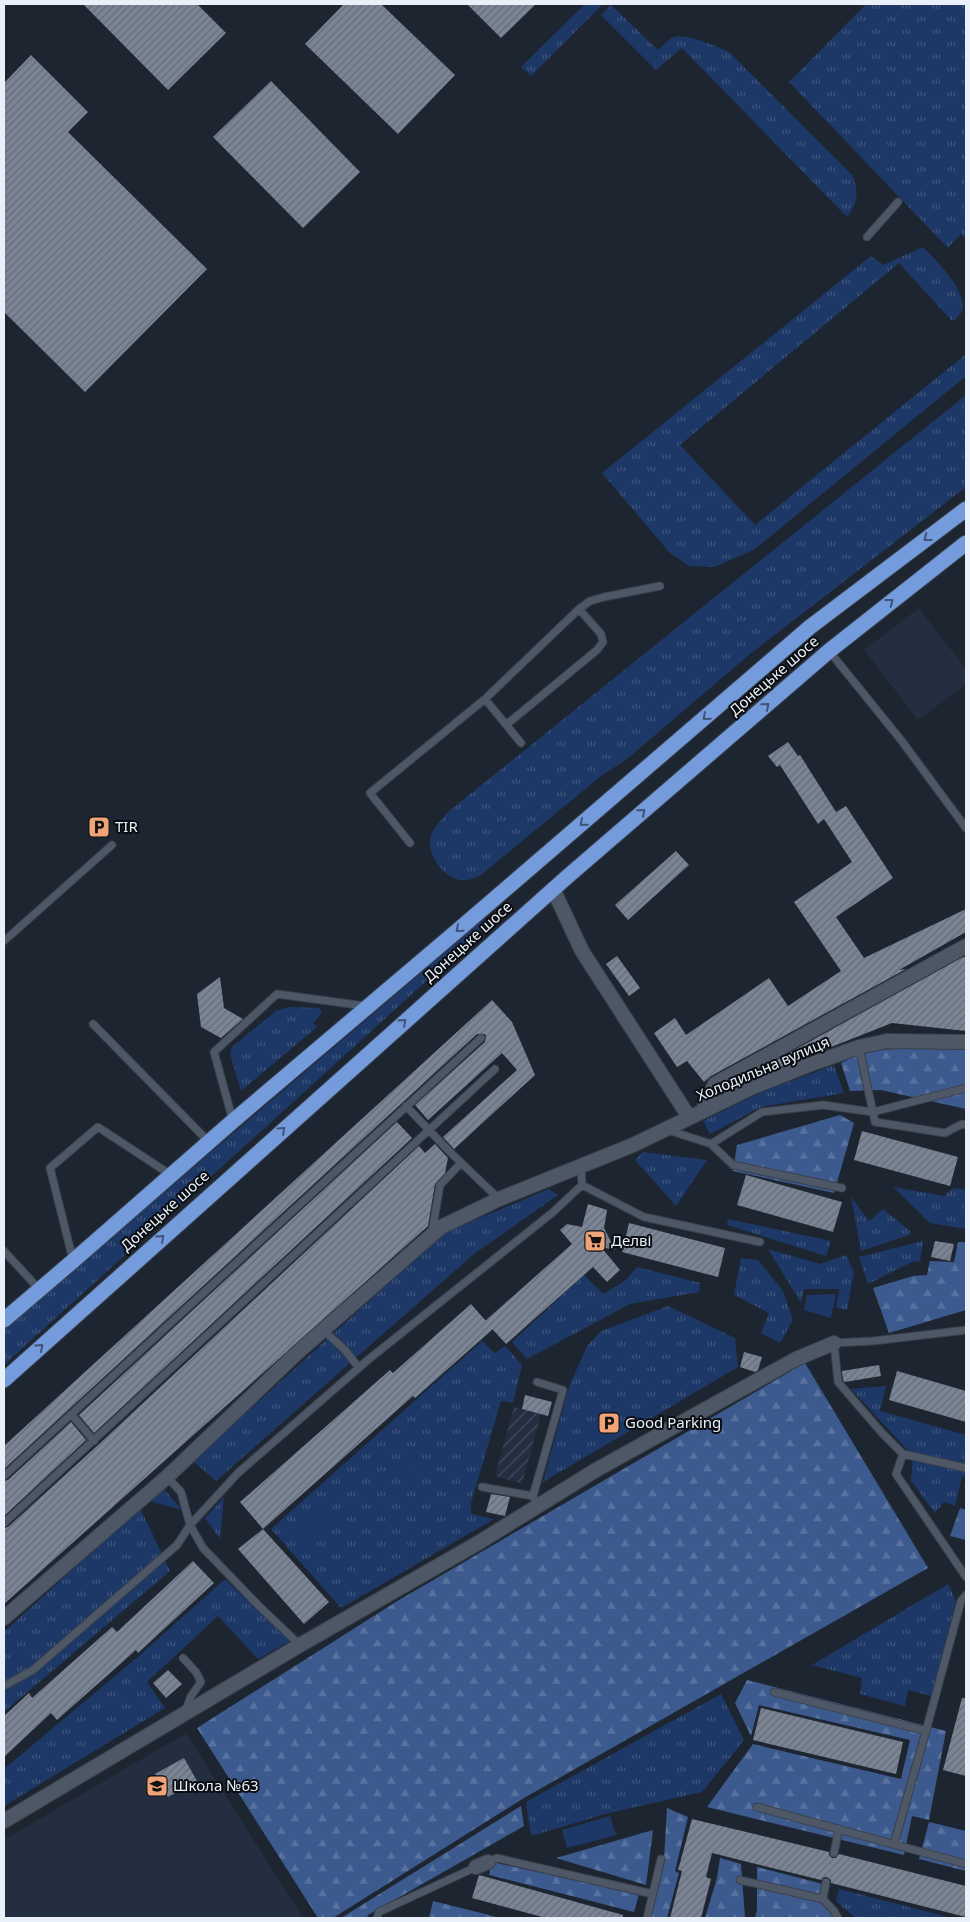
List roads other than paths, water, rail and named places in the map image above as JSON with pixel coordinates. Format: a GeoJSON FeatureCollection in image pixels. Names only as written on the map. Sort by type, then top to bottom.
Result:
{"type":"FeatureCollection","features":[{"type":"Feature","properties":{"kind":"highway","name":"Донецьке шосе"},"geometry":{"type":"LineString","coordinates":[[4,1320],[73,1262],[233,1120],[368,1007],[810,627],[966,508]]}},
{"type":"Feature","properties":{"kind":"highway","name":"Донецьке шосе"},"geometry":{"type":"LineString","coordinates":[[4,1380],[552,889],[829,651],[966,543]]}},
{"type":"Feature","properties":{"kind":"street"},"geometry":{"type":"LineString","coordinates":[[552,889],[582,951],[689,1117]]}},
{"type":"Feature","properties":{"kind":"street"},"geometry":{"type":"LineString","coordinates":[[703,1110],[715,1084],[966,946]]}},
{"type":"Feature","properties":{"kind":"street","name":"Холодильна вулиця"},"geometry":{"type":"LineString","coordinates":[[4,1618],[167,1477],[323,1330],[441,1227],[499,1199],[666,1129],[753,1087],[859,1047],[887,1041],[966,1042]]}},
{"type":"Feature","properties":{"kind":"street"},"geometry":{"type":"LineString","coordinates":[[4,1821],[300,1645],[478,1543],[536,1501],[596,1470],[796,1359],[834,1343]]}},
{"type":"Feature","properties":{"kind":"lane"},"geometry":{"type":"LineString","coordinates":[[866,237],[898,202]]}},
{"type":"Feature","properties":{"kind":"lane"},"geometry":{"type":"LineString","coordinates":[[410,843],[370,793],[485,699],[579,609],[590,601],[660,586]]}},
{"type":"Feature","properties":{"kind":"lane"},"geometry":{"type":"LineString","coordinates":[[506,724],[598,650],[602,642],[601,634],[579,609]]}},
{"type":"Feature","properties":{"kind":"lane"},"geometry":{"type":"LineString","coordinates":[[829,651],[902,740],[966,828]]}},
{"type":"Feature","properties":{"kind":"lane"},"geometry":{"type":"LineString","coordinates":[[485,699],[521,743]]}},
{"type":"Feature","properties":{"kind":"lane"},"geometry":{"type":"LineString","coordinates":[[4,941],[112,845]]}},
{"type":"Feature","properties":{"kind":"lane"},"geometry":{"type":"LineString","coordinates":[[233,1120],[214,1052],[277,994],[368,1007]]}},
{"type":"Feature","properties":{"kind":"lane"},"geometry":{"type":"LineString","coordinates":[[92,1024],[209,1142]]}},
{"type":"Feature","properties":{"kind":"lane"},"geometry":{"type":"LineString","coordinates":[[4,1476],[481,1038]]}},
{"type":"Feature","properties":{"kind":"lane"},"geometry":{"type":"LineString","coordinates":[[859,1047],[875,1122],[945,1133],[962,1124],[966,1125]]}},
{"type":"Feature","properties":{"kind":"lane"},"geometry":{"type":"LineString","coordinates":[[4,1523],[495,1069]]}},
{"type":"Feature","properties":{"kind":"lane"},"geometry":{"type":"LineString","coordinates":[[711,1144],[762,1112],[823,1104],[873,1112],[966,1088]]}},
{"type":"Feature","properties":{"kind":"lane"},"geometry":{"type":"LineString","coordinates":[[406,1106],[499,1199]]}},
{"type":"Feature","properties":{"kind":"lane"},"geometry":{"type":"LineString","coordinates":[[73,1262],[50,1168],[98,1127],[172,1175]]}},
{"type":"Feature","properties":{"kind":"lane"},"geometry":{"type":"LineString","coordinates":[[666,1129],[711,1144],[733,1164],[842,1188]]}},
{"type":"Feature","properties":{"kind":"lane"},"geometry":{"type":"LineString","coordinates":[[432,1235],[440,1186],[461,1163]]}},
{"type":"Feature","properties":{"kind":"lane"},"geometry":{"type":"LineString","coordinates":[[581,1166],[582,1186]]}},
{"type":"Feature","properties":{"kind":"lane"},"geometry":{"type":"LineString","coordinates":[[582,1186],[644,1217],[760,1242]]}},
{"type":"Feature","properties":{"kind":"lane"},"geometry":{"type":"LineString","coordinates":[[4,1686],[33,1670],[177,1545],[190,1525],[238,1473],[359,1368],[526,1236],[582,1186]]}},
{"type":"Feature","properties":{"kind":"lane"},"geometry":{"type":"LineString","coordinates":[[4,1251],[39,1289]]}},
{"type":"Feature","properties":{"kind":"lane"},"geometry":{"type":"LineString","coordinates":[[323,1330],[345,1350],[359,1368]]}},
{"type":"Feature","properties":{"kind":"lane"},"geometry":{"type":"LineString","coordinates":[[966,1330],[873,1341],[834,1343],[838,1382],[882,1433],[903,1454],[966,1468]]}},
{"type":"Feature","properties":{"kind":"lane"},"geometry":{"type":"LineString","coordinates":[[482,1488],[536,1501],[563,1390],[537,1382]]}},
{"type":"Feature","properties":{"kind":"lane"},"geometry":{"type":"LineString","coordinates":[[72,1415],[94,1440]]}},
{"type":"Feature","properties":{"kind":"lane"},"geometry":{"type":"LineString","coordinates":[[903,1454],[896,1474],[966,1577]]}},
{"type":"Feature","properties":{"kind":"lane"},"geometry":{"type":"LineString","coordinates":[[167,1477],[181,1492],[190,1525],[203,1548],[300,1645]]}},
{"type":"Feature","properties":{"kind":"lane"},"geometry":{"type":"LineString","coordinates":[[894,1844],[961,1601],[966,1594]]}},
{"type":"Feature","properties":{"kind":"lane"},"geometry":{"type":"LineString","coordinates":[[183,1658],[196,1672],[201,1682],[191,1696],[184,1714]]}},
{"type":"Feature","properties":{"kind":"lane"},"geometry":{"type":"LineString","coordinates":[[774,1692],[926,1731]]}},
{"type":"Feature","properties":{"kind":"lane"},"geometry":{"type":"LineString","coordinates":[[757,1807],[966,1864]]}},
{"type":"Feature","properties":{"kind":"lane"},"geometry":{"type":"LineString","coordinates":[[834,1853],[839,1829]]}},
{"type":"Feature","properties":{"kind":"lane"},"geometry":{"type":"LineString","coordinates":[[377,1918],[379,1912],[496,1858],[652,1894]]}},
{"type":"Feature","properties":{"kind":"lane"},"geometry":{"type":"LineString","coordinates":[[647,1918],[661,1859]]}},
{"type":"Feature","properties":{"kind":"lane"},"geometry":{"type":"LineString","coordinates":[[740,1880],[823,1899],[838,1918]]}},
{"type":"Feature","properties":{"kind":"lane"},"geometry":{"type":"LineString","coordinates":[[823,1899],[826,1882]]}},
{"type":"Feature","properties":{"kind":"place","name":"TIR"},"geometry":{"type":"Point","coordinates":[99,827]}},
{"type":"Feature","properties":{"kind":"place","name":"Делві"},"geometry":{"type":"Point","coordinates":[595,1241]}},
{"type":"Feature","properties":{"kind":"place","name":"Good Parking"},"geometry":{"type":"Point","coordinates":[609,1423]}},
{"type":"Feature","properties":{"kind":"place","name":"Школа №63"},"geometry":{"type":"Point","coordinates":[157,1786]}}]}
